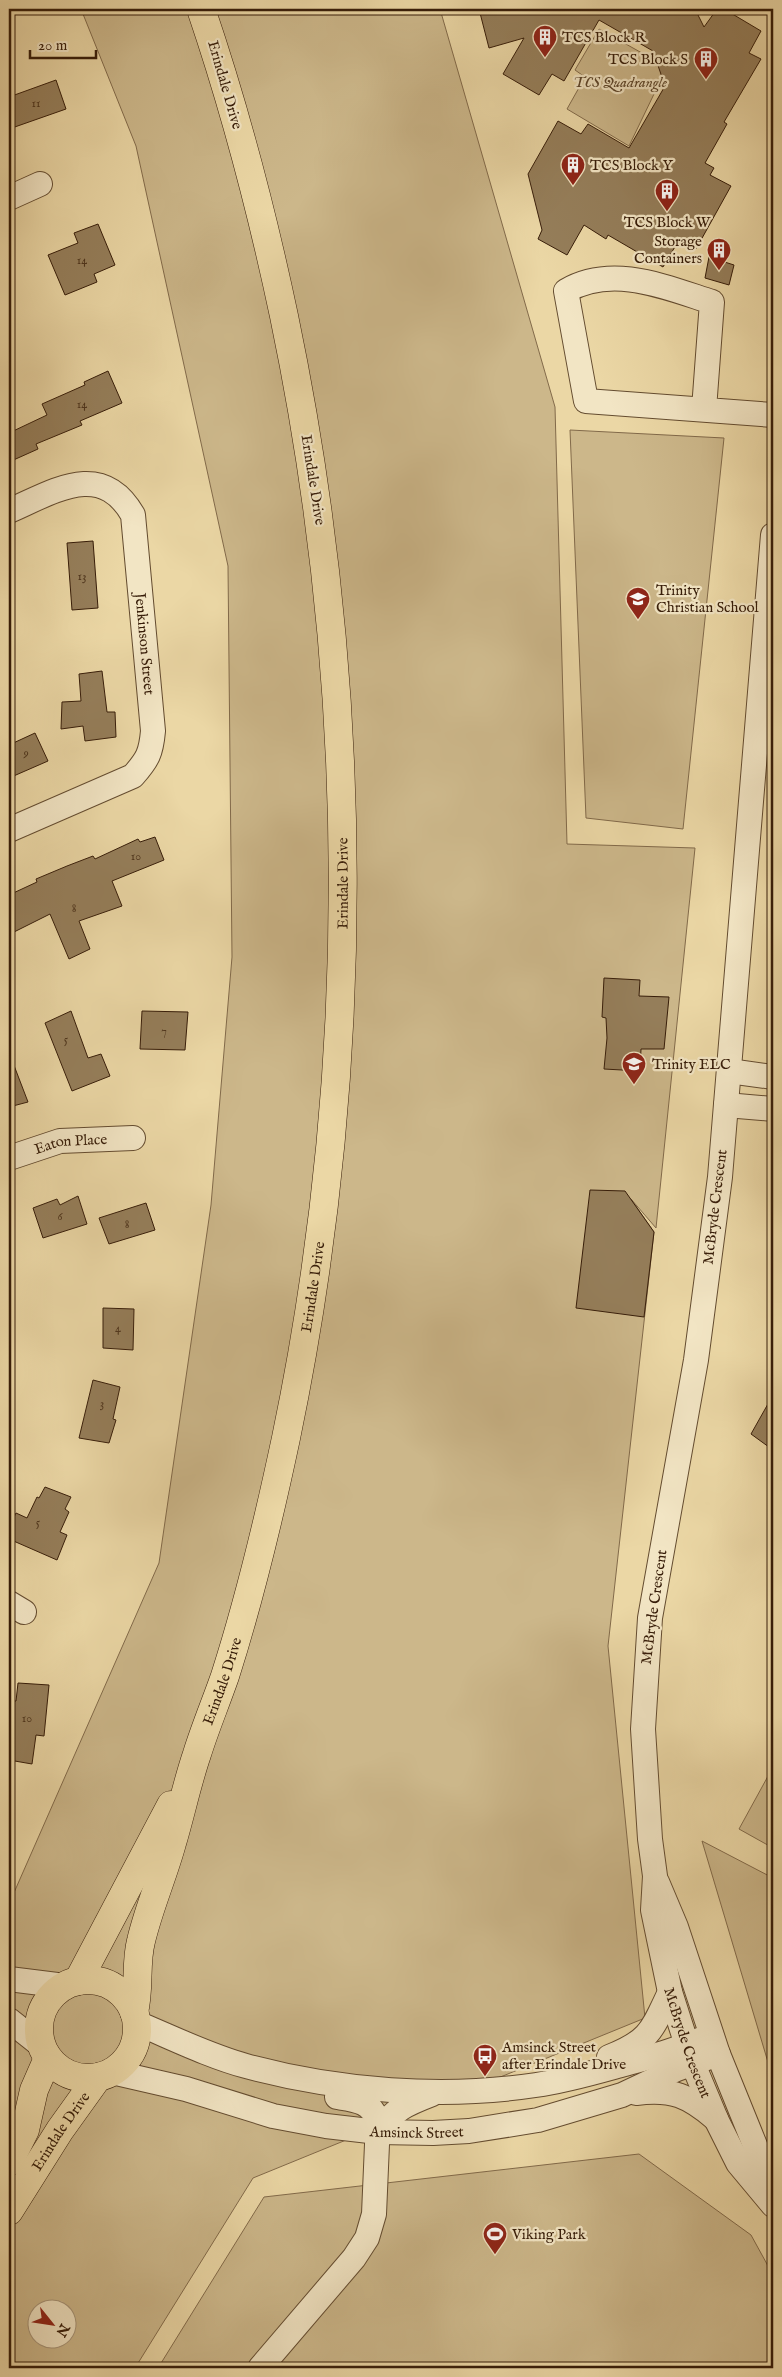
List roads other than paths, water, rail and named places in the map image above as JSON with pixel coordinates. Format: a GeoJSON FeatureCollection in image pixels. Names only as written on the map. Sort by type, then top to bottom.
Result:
{"type":"FeatureCollection","features":[{"type":"Feature","properties":{"kind":"main road","name":"Erindale Drive"},"geometry":{"type":"LineString","coordinates":[[9,2211],[60,2130],[105,2075],[124,2063],[132,2052],[137,2038],[136,2017],[139,1994],[137,1964],[139,1946],[173,1842],[196,1757],[225,1676],[249,1593],[281,1460],[309,1314],[325,1196],[335,1100],[344,907],[343,809],[337,685],[326,563],[301,400],[268,241],[222,70],[201,9]]}},
{"type":"Feature","properties":{"kind":"main road","name":"Erindale Drive"},"geometry":{"type":"LineString","coordinates":[[105,2075],[84,2078],[70,2075],[58,2068],[45,2052],[39,2032],[42,2011],[54,1994],[71,1983],[196,1757]]}},
{"type":"Feature","properties":{"kind":"main road"},"geometry":{"type":"LineString","coordinates":[[71,1983],[92,1980],[112,1986],[128,1999],[136,2017]]}},
{"type":"Feature","properties":{"kind":"main road","name":"Erindale Drive"},"geometry":{"type":"LineString","coordinates":[[9,2162],[25,2130],[45,2052]]}},
{"type":"Feature","properties":{"kind":"street"},"geometry":{"type":"LineString","coordinates":[[9,198],[40,184]]}},
{"type":"Feature","properties":{"kind":"street"},"geometry":{"type":"LineString","coordinates":[[705,402],[712,302],[646,280],[595,279],[566,291],[586,401],[705,402],[736,412],[773,415]]}},
{"type":"Feature","properties":{"kind":"street","name":"Jenkinson Street"},"geometry":{"type":"LineString","coordinates":[[9,511],[66,486],[86,482],[108,488],[126,502],[133,515],[154,731],[151,752],[146,761],[132,776],[9,830]]}},
{"type":"Feature","properties":{"kind":"street","name":"McBryde Crescent"},"geometry":{"type":"LineString","coordinates":[[770,2200],[738,2163],[716,2119],[690,2055],[670,1992],[652,1910],[655,1876],[650,1839],[644,1729],[646,1657],[650,1618],[696,1360],[720,1177],[773,535]]}},
{"type":"Feature","properties":{"kind":"street"},"geometry":{"type":"LineString","coordinates":[[729,1071],[773,1077]]}},
{"type":"Feature","properties":{"kind":"street"},"geometry":{"type":"LineString","coordinates":[[726,1105],[773,1109]]}},
{"type":"Feature","properties":{"kind":"street","name":"Eaton Place"},"geometry":{"type":"LineString","coordinates":[[9,1158],[60,1141],[133,1138]]}},
{"type":"Feature","properties":{"kind":"street","name":"McBryde Crescent"},"geometry":{"type":"LineString","coordinates":[[655,1876],[676,1927],[714,2045],[761,2160],[770,2200]]}},
{"type":"Feature","properties":{"kind":"street"},"geometry":{"type":"LineString","coordinates":[[9,1979],[71,1983]]}},
{"type":"Feature","properties":{"kind":"street"},"geometry":{"type":"LineString","coordinates":[[581,2076],[603,2059],[632,2048],[653,2029],[670,1992]]}},
{"type":"Feature","properties":{"kind":"street","name":"Amsinck Street"},"geometry":{"type":"LineString","coordinates":[[136,2017],[244,2066],[287,2076],[384,2090],[443,2091],[536,2085],[690,2055]]}},
{"type":"Feature","properties":{"kind":"street"},"geometry":{"type":"LineString","coordinates":[[9,2020],[45,2052]]}},
{"type":"Feature","properties":{"kind":"street","name":"Amsinck Street"},"geometry":{"type":"LineString","coordinates":[[105,2075],[186,2089],[273,2116],[326,2126],[378,2132],[434,2133],[470,2131],[538,2120],[622,2094],[690,2055],[714,2045]]}},
{"type":"Feature","properties":{"kind":"street"},"geometry":{"type":"LineString","coordinates":[[260,2368],[354,2258],[367,2238],[374,2214],[378,2132],[375,2112],[367,2104],[358,2100],[330,2096],[287,2076]]}},
{"type":"Feature","properties":{"kind":"street"},"geometry":{"type":"LineString","coordinates":[[622,2094],[654,2090],[679,2094],[697,2103],[716,2119]]}},
{"type":"Feature","properties":{"kind":"street"},"geometry":{"type":"LineString","coordinates":[[378,2132],[390,2115],[403,2106],[443,2091]]}},
{"type":"Feature","properties":{"kind":"place","name":"TCS Block R"},"geometry":{"type":"Point","coordinates":[545,58]}},
{"type":"Feature","properties":{"kind":"place","name":"TCS Block S"},"geometry":{"type":"Point","coordinates":[706,80]}},
{"type":"Feature","properties":{"kind":"place","name":"TCS Block Y"},"geometry":{"type":"Point","coordinates":[573,186]}},
{"type":"Feature","properties":{"kind":"place","name":"TCS Block W"},"geometry":{"type":"Point","coordinates":[667,212]}},
{"type":"Feature","properties":{"kind":"place","name":"Storage Containers"},"geometry":{"type":"Point","coordinates":[719,271]}},
{"type":"Feature","properties":{"kind":"place","name":"Trinity Christian School"},"geometry":{"type":"Point","coordinates":[638,620]}},
{"type":"Feature","properties":{"kind":"place","name":"Trinity ELC"},"geometry":{"type":"Point","coordinates":[634,1085]}},
{"type":"Feature","properties":{"kind":"place","name":"Amsinck Street after Erindale Drive"},"geometry":{"type":"Point","coordinates":[485,2077]}},
{"type":"Feature","properties":{"kind":"place","name":"Viking Park"},"geometry":{"type":"Point","coordinates":[495,2255]}},
{"type":"Feature","properties":{"kind":"park label","name":"TCS Quadrangle"},"geometry":{"type":"Point","coordinates":[620,82]}}]}
